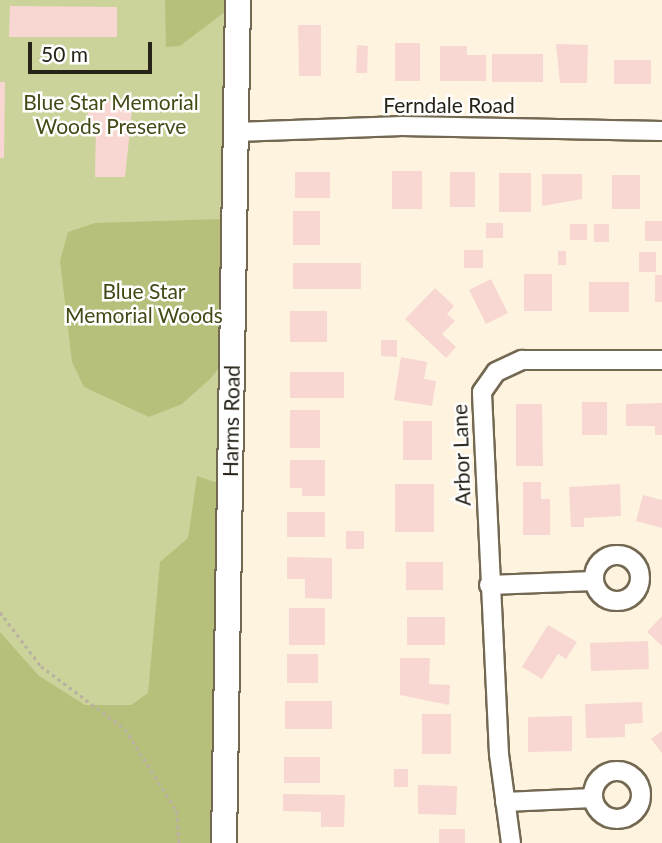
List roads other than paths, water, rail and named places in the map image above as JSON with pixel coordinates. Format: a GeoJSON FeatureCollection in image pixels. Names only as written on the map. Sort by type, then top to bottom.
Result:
{"type":"FeatureCollection","features":[{"type":"Feature","properties":{"kind":"main road","name":"Harms Road"},"geometry":{"type":"LineString","coordinates":[[224,843],[238,0]]}},
{"type":"Feature","properties":{"kind":"street","name":"Ferndale Road"},"geometry":{"type":"LineString","coordinates":[[236,132],[402,126],[662,131]]}},
{"type":"Feature","properties":{"kind":"street","name":"Arbor Lane"},"geometry":{"type":"LineString","coordinates":[[511,843],[505,802],[489,585],[479,405],[488,379],[522,360],[662,360]]}},
{"type":"Feature","properties":{"kind":"street"},"geometry":{"type":"LineString","coordinates":[[489,585],[594,581]]}},
{"type":"Feature","properties":{"kind":"street"},"geometry":{"type":"LineString","coordinates":[[505,802],[593,798]]}},
{"type":"Feature","properties":{"kind":"park label","name":"Blue Star Memorial Woods Preserve"},"geometry":{"type":"Point","coordinates":[111,114]}},
{"type":"Feature","properties":{"kind":"park label","name":"Blue Star Memorial Woods"},"geometry":{"type":"Point","coordinates":[144,303]}}]}
